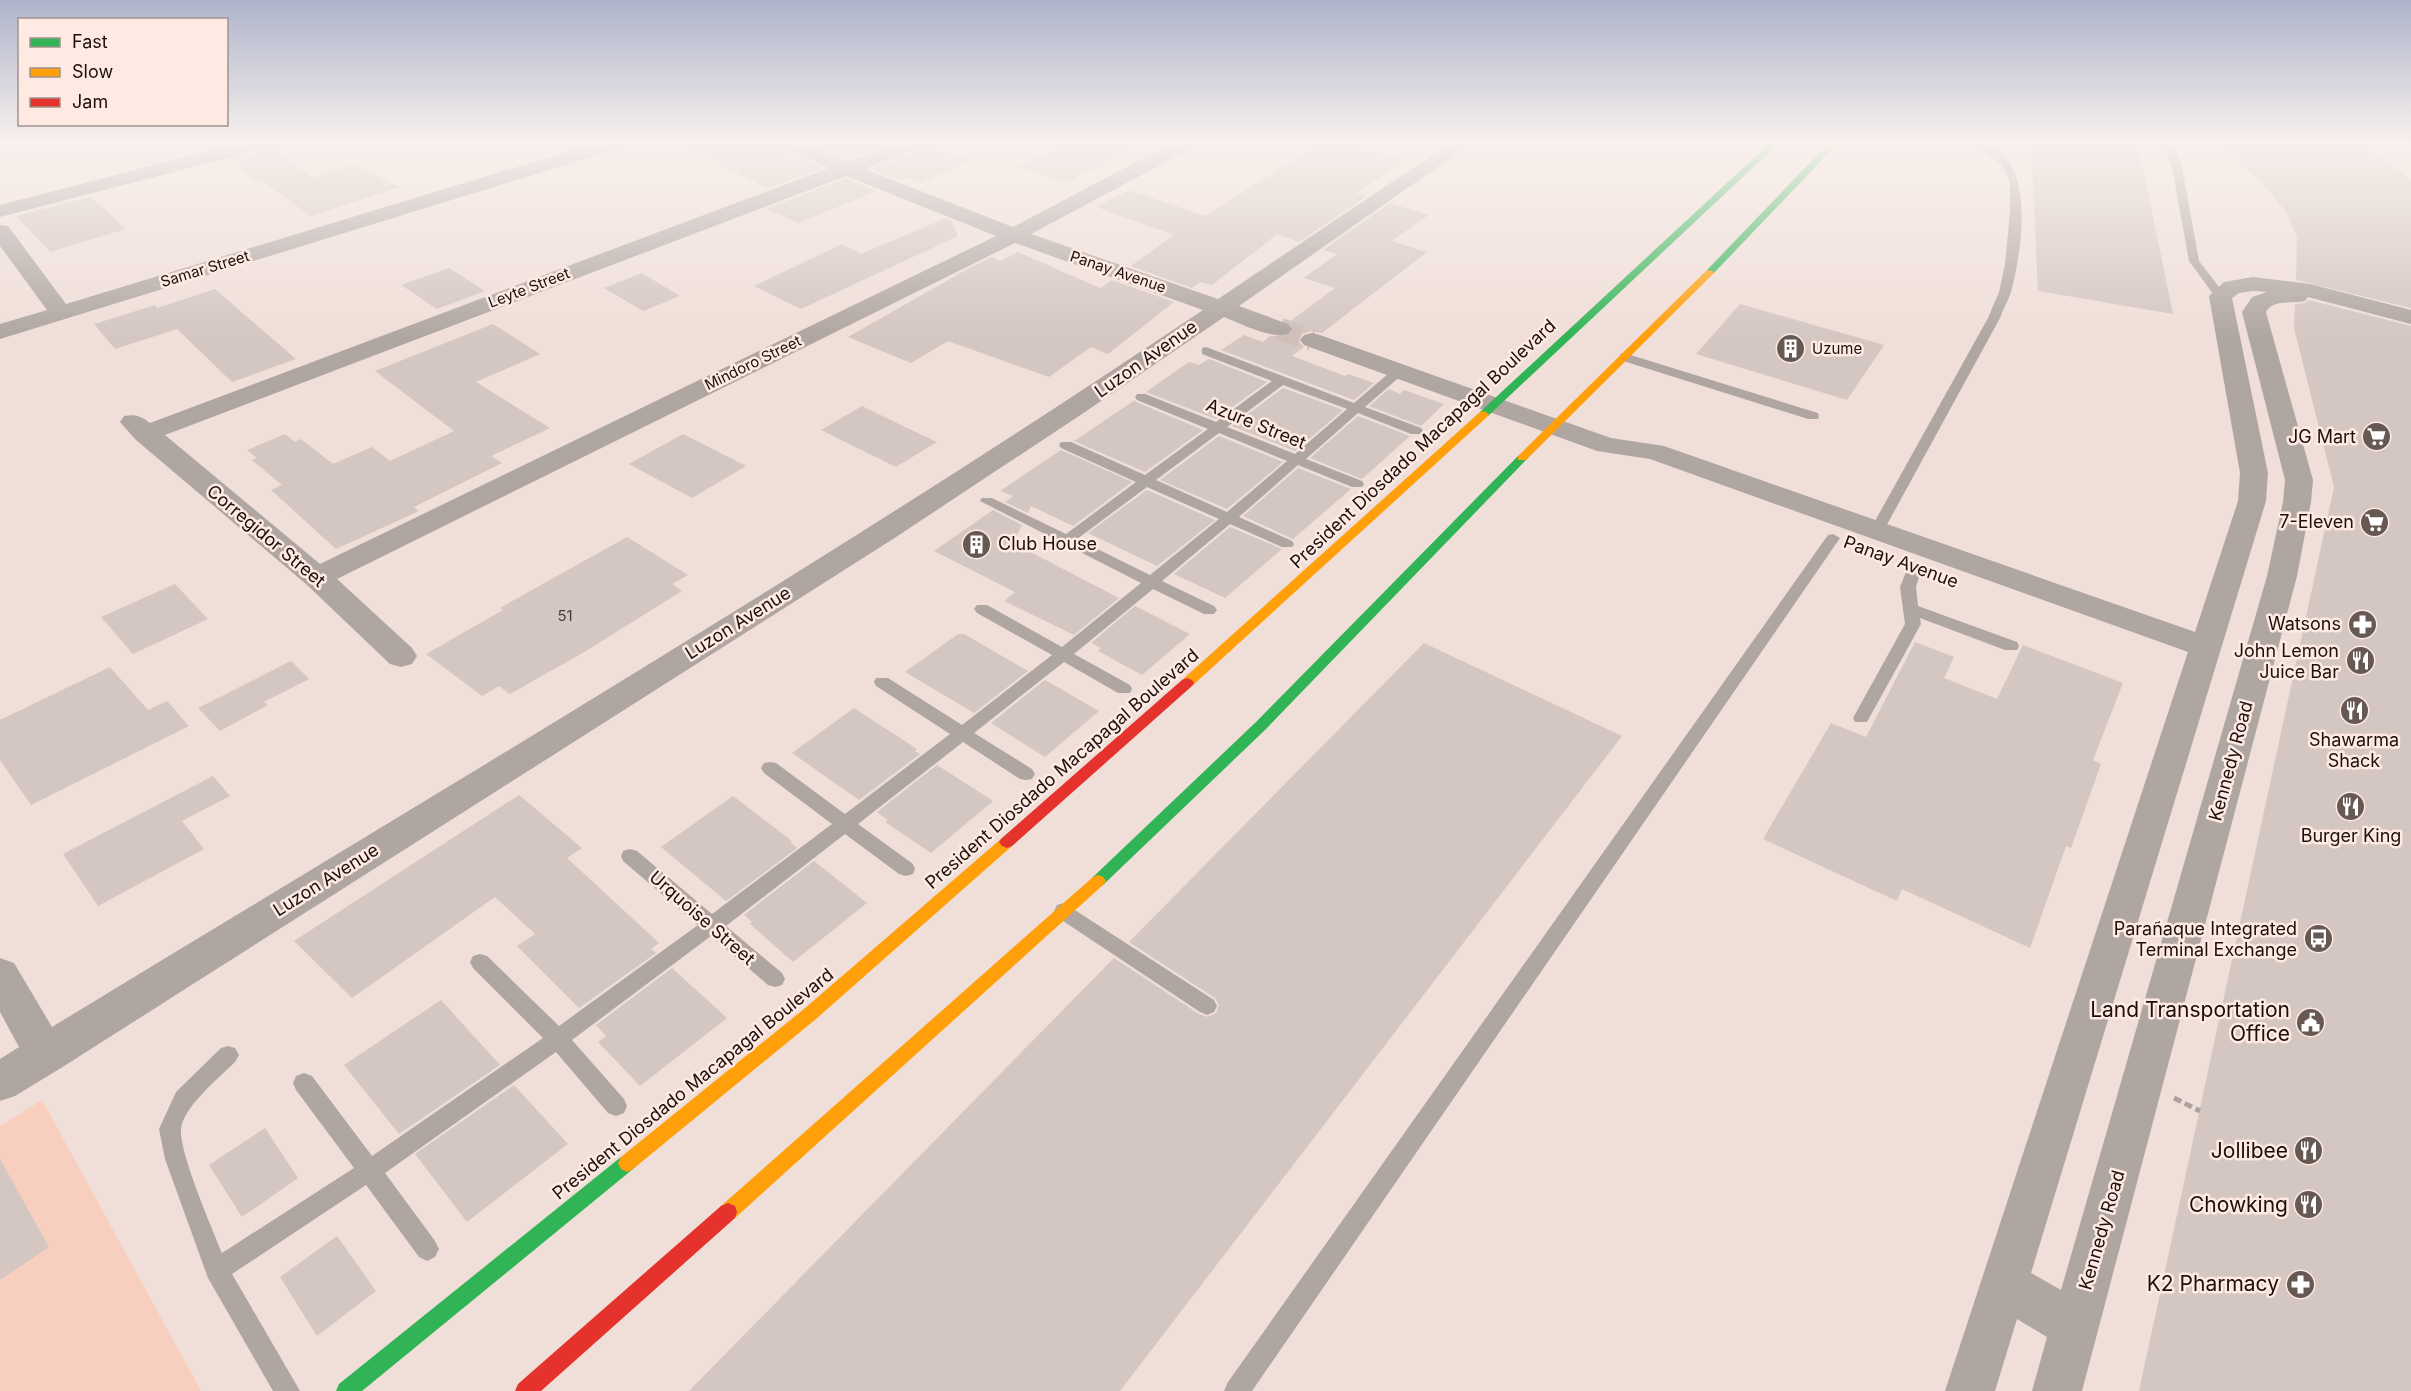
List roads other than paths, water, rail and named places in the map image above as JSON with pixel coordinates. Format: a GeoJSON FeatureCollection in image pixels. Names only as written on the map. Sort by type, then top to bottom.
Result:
{"type":"FeatureCollection","features":[{"type":"Feature","properties":{"kind":"main road","name":"President Diosdado Macapagal Boulevard"},"geometry":{"type":"LineString","coordinates":[[346,1391],[810,1014],[1119,745],[1494,405],[1705,208]]}},
{"type":"Feature","properties":{"kind":"main road"},"geometry":{"type":"LineString","coordinates":[[525,1391],[1191,796],[1770,208]]}},
{"type":"Feature","properties":{"kind":"street","name":"Samar Street"},"geometry":{"type":"LineString","coordinates":[[0,332],[405,208]]}},
{"type":"Feature","properties":{"kind":"street","name":"Leyte Street"},"geometry":{"type":"LineString","coordinates":[[137,426],[743,208]]}},
{"type":"Feature","properties":{"kind":"street","name":"Panay Avenue"},"geometry":{"type":"LineString","coordinates":[[944,208],[1280,329]]}},
{"type":"Feature","properties":{"kind":"street","name":"Mindoro Street"},"geometry":{"type":"LineString","coordinates":[[316,577],[1065,208]]}},
{"type":"Feature","properties":{"kind":"street","name":"Luzon Avenue"},"geometry":{"type":"LineString","coordinates":[[0,1082],[883,533],[1074,409],[1363,208]]}},
{"type":"Feature","properties":{"kind":"street"},"geometry":{"type":"LineString","coordinates":[[1,233],[61,313]]}},
{"type":"Feature","properties":{"kind":"street"},"geometry":{"type":"LineString","coordinates":[[1970,1391],[2249,513],[2254,487],[2252,458],[2220,296],[2228,288],[2250,283],[2285,286],[2411,317]]}},
{"type":"Feature","properties":{"kind":"street"},"geometry":{"type":"LineString","coordinates":[[2274,297],[2326,295]]}},
{"type":"Feature","properties":{"kind":"street"},"geometry":{"type":"LineString","coordinates":[[2274,297],[2304,302],[2411,329]]}},
{"type":"Feature","properties":{"kind":"street","name":"Kennedy Road"},"geometry":{"type":"LineString","coordinates":[[2057,1391],[2282,576],[2297,502],[2299,480],[2294,457],[2267,368],[2254,312],[2260,302],[2274,297]]}},
{"type":"Feature","properties":{"kind":"street","name":"Panay Avenue"},"geometry":{"type":"LineString","coordinates":[[1312,340],[1606,445],[1656,452],[1877,530],[2203,658]]}},
{"type":"Feature","properties":{"kind":"street","name":"Corregidor Street"},"geometry":{"type":"LineString","coordinates":[[137,426],[316,577],[400,656]]}},
{"type":"Feature","properties":{"kind":"street","name":"Panay Avenue"},"geometry":{"type":"LineString","coordinates":[[1606,445],[1641,469],[1833,538],[1915,567],[2203,658]]}},
{"type":"Feature","properties":{"kind":"street"},"geometry":{"type":"LineString","coordinates":[[0,975],[46,1055]]}},
{"type":"Feature","properties":{"kind":"street"},"geometry":{"type":"LineString","coordinates":[[2003,1283],[2075,1326]]}},
{"type":"Feature","properties":{"kind":"lane"},"geometry":{"type":"LineString","coordinates":[[1877,530],[1994,318],[2006,290],[2011,263],[2015,208]]}},
{"type":"Feature","properties":{"kind":"lane"},"geometry":{"type":"LineString","coordinates":[[2184,208],[2194,261],[2220,296]]}},
{"type":"Feature","properties":{"kind":"lane"},"geometry":{"type":"LineString","coordinates":[[1206,351],[1416,431]]}},
{"type":"Feature","properties":{"kind":"lane"},"geometry":{"type":"LineString","coordinates":[[1624,357],[1813,416]]}},
{"type":"Feature","properties":{"kind":"lane"},"geometry":{"type":"LineString","coordinates":[[216,1270],[369,1170],[558,1039],[962,735],[1229,518],[1399,371]]}},
{"type":"Feature","properties":{"kind":"lane"},"geometry":{"type":"LineString","coordinates":[[1066,540],[1281,380]]}},
{"type":"Feature","properties":{"kind":"lane","name":"Azure Street"},"geometry":{"type":"LineString","coordinates":[[1141,397],[1357,484]]}},
{"type":"Feature","properties":{"kind":"lane"},"geometry":{"type":"LineString","coordinates":[[1066,445],[1287,544]]}},
{"type":"Feature","properties":{"kind":"lane"},"geometry":{"type":"LineString","coordinates":[[987,501],[1209,610]]}},
{"type":"Feature","properties":{"kind":"lane"},"geometry":{"type":"LineString","coordinates":[[1237,1391],[1833,538]]}},
{"type":"Feature","properties":{"kind":"lane"},"geometry":{"type":"LineString","coordinates":[[1861,718],[1913,624],[1908,588],[1915,567]]}},
{"type":"Feature","properties":{"kind":"lane"},"geometry":{"type":"LineString","coordinates":[[982,609],[1124,689]]}},
{"type":"Feature","properties":{"kind":"lane"},"geometry":{"type":"LineString","coordinates":[[1912,609],[2011,646]]}},
{"type":"Feature","properties":{"kind":"lane"},"geometry":{"type":"LineString","coordinates":[[882,682],[1026,774]]}},
{"type":"Feature","properties":{"kind":"lane"},"geometry":{"type":"LineString","coordinates":[[770,768],[906,869]]}},
{"type":"Feature","properties":{"kind":"lane","name":"Urquoise Street"},"geometry":{"type":"LineString","coordinates":[[630,856],[775,980]]}},
{"type":"Feature","properties":{"kind":"lane"},"geometry":{"type":"LineString","coordinates":[[1064,911],[1207,1006]]}},
{"type":"Feature","properties":{"kind":"lane"},"geometry":{"type":"LineString","coordinates":[[480,962],[558,1039],[616,1106]]}},
{"type":"Feature","properties":{"kind":"lane"},"geometry":{"type":"LineString","coordinates":[[228,1055],[184,1099],[170,1129],[176,1159],[216,1270],[286,1391]]}},
{"type":"Feature","properties":{"kind":"lane"},"geometry":{"type":"LineString","coordinates":[[304,1083],[427,1249]]}},
{"type":"Feature","properties":{"kind":"tunnel"},"geometry":{"type":"LineString","coordinates":[[1280,329],[1312,340]]}},
{"type":"Feature","properties":{"kind":"place","name":"Uzume"},"geometry":{"type":"Point","coordinates":[1791,349]}},
{"type":"Feature","properties":{"kind":"place","name":"JG Mart"},"geometry":{"type":"Point","coordinates":[2377,437]}},
{"type":"Feature","properties":{"kind":"place","name":"7-Eleven"},"geometry":{"type":"Point","coordinates":[2375,522]}},
{"type":"Feature","properties":{"kind":"place","name":"Club House"},"geometry":{"type":"Point","coordinates":[977,544]}},
{"type":"Feature","properties":{"kind":"place","name":"Watsons"},"geometry":{"type":"Point","coordinates":[2362,624]}},
{"type":"Feature","properties":{"kind":"place","name":"John Lemon Juice Bar"},"geometry":{"type":"Point","coordinates":[2360,661]}},
{"type":"Feature","properties":{"kind":"place","name":"Shawarma Shack"},"geometry":{"type":"Point","coordinates":[2354,711]}},
{"type":"Feature","properties":{"kind":"place","name":"Burger King"},"geometry":{"type":"Point","coordinates":[2351,807]}},
{"type":"Feature","properties":{"kind":"place","name":"Parañaque Integrated Terminal Exchange"},"geometry":{"type":"Point","coordinates":[2318,939]}},
{"type":"Feature","properties":{"kind":"place","name":"Land Transportation Office"},"geometry":{"type":"Point","coordinates":[2311,1022]}},
{"type":"Feature","properties":{"kind":"place","name":"Jollibee"},"geometry":{"type":"Point","coordinates":[2309,1151]}},
{"type":"Feature","properties":{"kind":"place","name":"Chowking"},"geometry":{"type":"Point","coordinates":[2309,1205]}},
{"type":"Feature","properties":{"kind":"place","name":"K2 Pharmacy"},"geometry":{"type":"Point","coordinates":[2300,1284]}}]}
